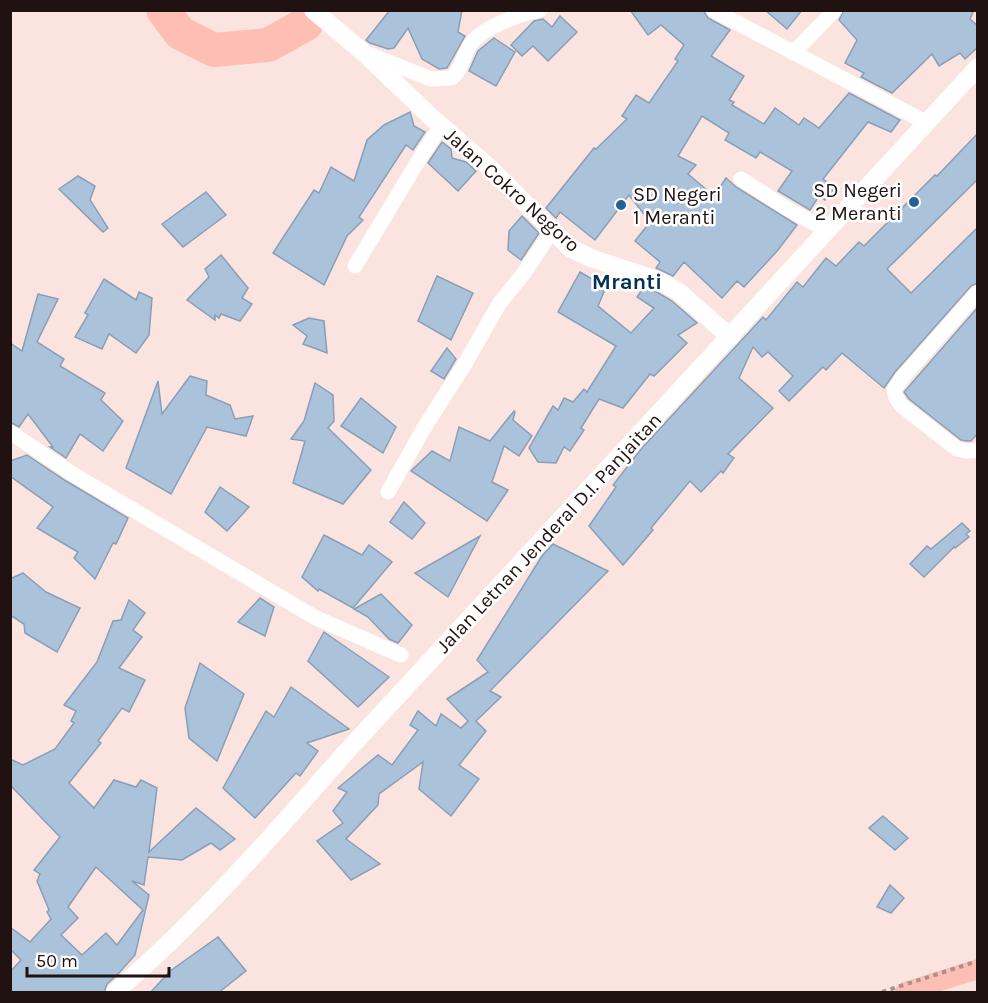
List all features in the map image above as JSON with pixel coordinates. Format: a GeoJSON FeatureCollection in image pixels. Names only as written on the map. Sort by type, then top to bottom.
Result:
{"type":"FeatureCollection","features":[{"type":"Feature","properties":{"kind":"street","name":"Jalan Cokro Negoro"},"geometry":{"type":"LineString","coordinates":[[313,10],[363,52],[441,126],[490,168],[570,248],[591,258],[660,281],[679,292],[730,337]]}},
{"type":"Feature","properties":{"kind":"street"},"geometry":{"type":"LineString","coordinates":[[363,52],[431,79],[452,78],[459,69],[468,47],[488,29],[540,10]]}},
{"type":"Feature","properties":{"kind":"street"},"geometry":{"type":"LineString","coordinates":[[713,10],[927,123]]}},
{"type":"Feature","properties":{"kind":"street"},"geometry":{"type":"LineString","coordinates":[[793,53],[835,10]]}},
{"type":"Feature","properties":{"kind":"street","name":"Jalan Letnan Jenderal D.I. Panjaitan"},"geometry":{"type":"LineString","coordinates":[[115,993],[261,848],[354,743],[978,67]]}},
{"type":"Feature","properties":{"kind":"street"},"geometry":{"type":"LineString","coordinates":[[355,266],[441,126]]}},
{"type":"Feature","properties":{"kind":"street"},"geometry":{"type":"LineString","coordinates":[[741,179],[786,208],[828,231]]}},
{"type":"Feature","properties":{"kind":"street"},"geometry":{"type":"LineString","coordinates":[[388,492],[499,304],[524,273],[552,231]]}},
{"type":"Feature","properties":{"kind":"street"},"geometry":{"type":"LineString","coordinates":[[978,292],[894,390],[902,406],[957,449],[978,450]]}},
{"type":"Feature","properties":{"kind":"street"},"geometry":{"type":"LineString","coordinates":[[10,432],[70,473],[316,618],[401,655]]}},
{"type":"Feature","properties":{"kind":"path"},"geometry":{"type":"LineString","coordinates":[[882,993],[978,961]]}},
{"type":"Feature","properties":{"kind":"building"},"geometry":{"type":"Polygon","coordinates":[[[390,10],[462,10],[458,32],[465,36],[447,68],[439,69],[422,59],[408,28],[394,48],[388,49],[366,40],[390,10]]]}},
{"type":"Feature","properties":{"kind":"building"},"geometry":{"type":"Polygon","coordinates":[[[630,10],[703,10],[708,18],[730,30],[711,56],[744,76],[729,100],[734,102],[732,105],[764,124],[775,108],[799,125],[804,118],[819,128],[849,93],[900,120],[891,132],[868,122],[823,179],[835,188],[825,200],[819,196],[810,210],[778,191],[792,171],[760,152],[756,158],[725,140],[729,133],[702,116],[678,156],[696,165],[688,174],[714,196],[726,178],[736,187],[797,225],[778,250],[744,287],[737,281],[722,298],[684,262],[673,276],[656,268],[660,262],[635,241],[650,222],[629,195],[595,240],[560,212],[556,218],[546,208],[594,148],[596,149],[627,119],[622,116],[636,95],[649,103],[678,61],[675,59],[684,45],[661,25],[648,35],[630,10]]]}},
{"type":"Feature","properties":{"kind":"building"},"geometry":{"type":"Polygon","coordinates":[[[765,10],[802,10],[787,29],[765,10]]]}},
{"type":"Feature","properties":{"kind":"building"},"geometry":{"type":"Polygon","coordinates":[[[844,10],[974,10],[970,19],[978,26],[978,47],[965,59],[960,53],[939,66],[932,54],[892,93],[861,77],[864,73],[845,63],[857,40],[839,20],[844,10]]]}},
{"type":"Feature","properties":{"kind":"building"},"geometry":{"type":"Polygon","coordinates":[[[560,16],[577,32],[548,61],[533,46],[522,56],[511,45],[534,21],[543,19],[552,27],[560,16]]]}},
{"type":"Feature","properties":{"kind":"building"},"geometry":{"type":"Polygon","coordinates":[[[494,38],[515,52],[496,86],[469,71],[478,51],[494,38]]]}},
{"type":"Feature","properties":{"kind":"building"},"geometry":{"type":"Polygon","coordinates":[[[410,112],[414,126],[425,132],[413,150],[406,145],[359,217],[363,220],[347,236],[324,285],[273,253],[314,190],[319,193],[331,167],[354,181],[367,140],[384,125],[410,112]]]}},
{"type":"Feature","properties":{"kind":"building"},"geometry":{"type":"Polygon","coordinates":[[[978,133],[978,179],[887,269],[911,293],[978,227],[978,283],[971,286],[895,372],[884,388],[842,353],[826,370],[823,367],[789,401],[779,391],[793,376],[768,352],[762,357],[753,347],[739,378],[773,408],[728,454],[734,458],[723,473],[721,471],[701,492],[690,481],[623,565],[589,526],[616,487],[613,485],[642,448],[763,317],[766,320],[797,282],[803,287],[826,258],[836,266],[859,242],[864,246],[978,133]]]}},
{"type":"Feature","properties":{"kind":"building"},"geometry":{"type":"Polygon","coordinates":[[[442,142],[451,149],[452,158],[466,162],[476,171],[458,191],[428,163],[442,142]]]}},
{"type":"Feature","properties":{"kind":"building"},"geometry":{"type":"Polygon","coordinates":[[[78,176],[95,186],[90,200],[108,228],[103,232],[59,189],[78,176]]]}},
{"type":"Feature","properties":{"kind":"building"},"geometry":{"type":"Polygon","coordinates":[[[206,192],[226,215],[183,247],[162,224],[206,192]]]}},
{"type":"Feature","properties":{"kind":"building"},"geometry":{"type":"Polygon","coordinates":[[[522,216],[539,233],[521,260],[508,250],[509,231],[522,216]]]}},
{"type":"Feature","properties":{"kind":"building"},"geometry":{"type":"Polygon","coordinates":[[[221,255],[248,288],[242,298],[252,304],[240,321],[221,314],[219,318],[215,315],[215,320],[187,300],[209,277],[205,269],[221,255]]]}},
{"type":"Feature","properties":{"kind":"building"},"geometry":{"type":"Polygon","coordinates":[[[580,272],[606,287],[598,306],[631,333],[654,308],[637,297],[644,287],[672,301],[697,323],[678,335],[687,343],[654,376],[650,374],[623,408],[599,399],[581,428],[584,430],[570,451],[564,447],[556,463],[538,462],[529,448],[553,406],[558,410],[564,398],[573,402],[584,389],[587,392],[616,346],[558,312],[580,272]]]}},
{"type":"Feature","properties":{"kind":"building"},"geometry":{"type":"Polygon","coordinates":[[[437,276],[473,293],[451,340],[418,321],[437,276]]]}},
{"type":"Feature","properties":{"kind":"building"},"geometry":{"type":"Polygon","coordinates":[[[104,279],[136,300],[139,292],[152,298],[149,335],[136,353],[109,334],[102,349],[75,337],[104,279]]]}},
{"type":"Feature","properties":{"kind":"building"},"geometry":{"type":"Polygon","coordinates":[[[38,294],[58,299],[37,342],[64,359],[60,366],[105,393],[101,400],[123,421],[103,451],[80,434],[66,458],[50,447],[53,447],[28,414],[19,427],[10,422],[10,343],[22,351],[38,294]]]}},
{"type":"Feature","properties":{"kind":"building"},"geometry":{"type":"Polygon","coordinates":[[[978,307],[978,433],[971,441],[967,441],[961,440],[909,399],[904,392],[978,307]]]}},
{"type":"Feature","properties":{"kind":"building"},"geometry":{"type":"Polygon","coordinates":[[[309,318],[324,321],[327,353],[303,344],[307,336],[293,325],[309,318]]]}},
{"type":"Feature","properties":{"kind":"building"},"geometry":{"type":"Polygon","coordinates":[[[447,348],[456,359],[444,379],[431,371],[447,348]]]}},
{"type":"Feature","properties":{"kind":"building"},"geometry":{"type":"Polygon","coordinates":[[[190,376],[207,381],[206,395],[230,405],[235,419],[253,416],[246,436],[207,427],[171,494],[126,468],[158,381],[162,414],[190,376]]]}},
{"type":"Feature","properties":{"kind":"building"},"geometry":{"type":"Polygon","coordinates":[[[315,383],[333,395],[334,421],[328,428],[371,470],[343,504],[293,483],[305,441],[291,439],[304,421],[315,383]]]}},
{"type":"Feature","properties":{"kind":"building"},"geometry":{"type":"Polygon","coordinates":[[[361,398],[396,427],[383,453],[341,426],[361,398]]]}},
{"type":"Feature","properties":{"kind":"building"},"geometry":{"type":"Polygon","coordinates":[[[514,411],[513,420],[532,436],[519,456],[504,446],[492,482],[508,490],[487,521],[411,471],[432,451],[450,461],[459,427],[490,441],[514,411]]]}},
{"type":"Feature","properties":{"kind":"building"},"geometry":{"type":"Polygon","coordinates":[[[27,455],[128,518],[116,544],[113,543],[95,579],[74,558],[78,552],[37,528],[53,507],[10,476],[10,461],[27,455]]]}},
{"type":"Feature","properties":{"kind":"building"},"geometry":{"type":"Polygon","coordinates":[[[220,487],[249,507],[227,531],[205,512],[220,487]]]}},
{"type":"Feature","properties":{"kind":"building"},"geometry":{"type":"Polygon","coordinates":[[[404,502],[425,523],[412,539],[390,522],[404,502]]]}},
{"type":"Feature","properties":{"kind":"building"},"geometry":{"type":"Polygon","coordinates":[[[962,523],[970,531],[966,534],[969,537],[954,547],[924,577],[910,564],[927,546],[931,549],[962,523]]]}},
{"type":"Feature","properties":{"kind":"building"},"geometry":{"type":"Polygon","coordinates":[[[324,535],[362,555],[369,545],[392,562],[353,608],[319,589],[318,591],[302,577],[324,535]]]}},
{"type":"Feature","properties":{"kind":"building"},"geometry":{"type":"Polygon","coordinates":[[[480,536],[448,597],[415,573],[447,555],[480,536]]]}},
{"type":"Feature","properties":{"kind":"building"},"geometry":{"type":"Polygon","coordinates":[[[553,544],[608,571],[490,691],[501,697],[476,721],[486,731],[459,765],[479,779],[451,816],[419,789],[423,762],[379,794],[378,805],[346,839],[380,864],[351,880],[317,841],[343,823],[333,811],[347,792],[338,788],[378,755],[392,765],[418,730],[410,725],[418,711],[436,726],[441,714],[461,728],[468,721],[447,699],[488,672],[477,660],[542,556],[553,544]]]}},
{"type":"Feature","properties":{"kind":"building"},"geometry":{"type":"Polygon","coordinates":[[[23,573],[46,592],[80,608],[57,652],[25,633],[24,624],[10,615],[10,579],[23,573]]]}},
{"type":"Feature","properties":{"kind":"building"},"geometry":{"type":"Polygon","coordinates":[[[381,594],[412,625],[398,643],[389,639],[368,617],[354,609],[381,594]]]}},
{"type":"Feature","properties":{"kind":"building"},"geometry":{"type":"Polygon","coordinates":[[[260,598],[274,607],[265,636],[238,622],[260,598]]]}},
{"type":"Feature","properties":{"kind":"building"},"geometry":{"type":"Polygon","coordinates":[[[129,600],[145,613],[133,630],[142,637],[119,668],[145,680],[129,712],[122,708],[98,741],[101,743],[69,783],[94,808],[114,780],[136,787],[141,780],[157,788],[149,852],[196,808],[235,839],[220,850],[211,843],[182,860],[148,857],[144,885],[132,881],[149,895],[135,955],[107,984],[104,993],[10,993],[10,972],[21,960],[10,949],[10,927],[30,942],[51,919],[37,881],[40,874],[34,870],[60,837],[10,785],[10,759],[23,765],[55,749],[74,723],[71,721],[76,711],[64,705],[97,662],[113,621],[121,620],[129,600]],[[96,867],[68,907],[78,918],[61,935],[82,955],[106,933],[117,945],[143,910],[96,867]]]}},
{"type":"Feature","properties":{"kind":"building"},"geometry":{"type":"Polygon","coordinates":[[[324,632],[389,677],[358,707],[308,661],[324,632]]]}},
{"type":"Feature","properties":{"kind":"building"},"geometry":{"type":"Polygon","coordinates":[[[200,663],[244,694],[217,761],[189,738],[185,708],[200,663]]]}},
{"type":"Feature","properties":{"kind":"building"},"geometry":{"type":"Polygon","coordinates":[[[291,687],[349,729],[307,743],[318,751],[300,776],[296,773],[255,818],[223,788],[266,711],[274,717],[291,687]]]}},
{"type":"Feature","properties":{"kind":"building"},"geometry":{"type":"Polygon","coordinates":[[[883,816],[908,838],[895,850],[869,828],[883,816]]]}},
{"type":"Feature","properties":{"kind":"building"},"geometry":{"type":"Polygon","coordinates":[[[890,885],[904,898],[891,913],[877,907],[890,885]]]}},
{"type":"Feature","properties":{"kind":"building"},"geometry":{"type":"Polygon","coordinates":[[[218,937],[246,971],[218,993],[150,993],[170,971],[218,937]]]}},
{"type":"Feature","properties":{"kind":"waterway"},"geometry":{"type":"LineString","coordinates":[[163,10],[180,33],[214,50],[268,45],[306,24],[310,10]]}},
{"type":"Feature","properties":{"kind":"waterway"},"geometry":{"type":"LineString","coordinates":[[905,992],[978,969]]}},
{"type":"Feature","properties":{"kind":"place","name":"SD Negeri 2 Meranti"},"geometry":{"type":"Point","coordinates":[914,202]}},
{"type":"Feature","properties":{"kind":"place","name":"SD Negeri 1 Meranti"},"geometry":{"type":"Point","coordinates":[621,205]}},
{"type":"Feature","properties":{"kind":"district","name":"Mranti"},"geometry":{"type":"Point","coordinates":[627,282]}}]}
